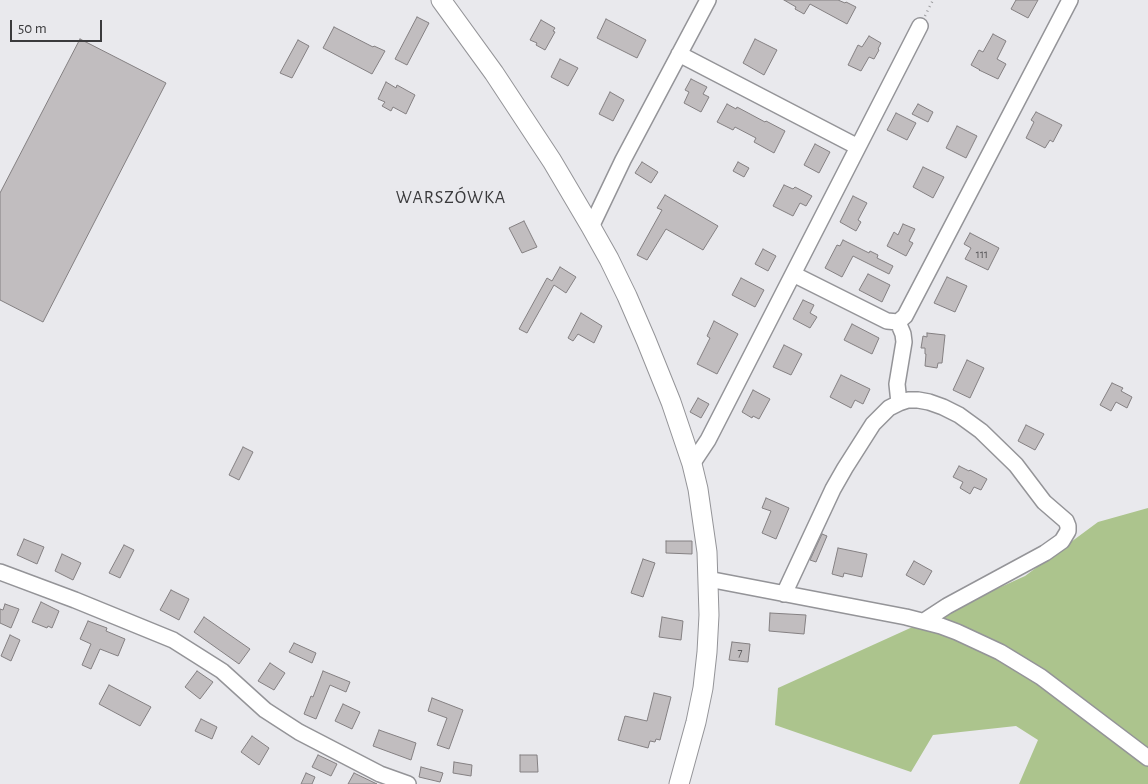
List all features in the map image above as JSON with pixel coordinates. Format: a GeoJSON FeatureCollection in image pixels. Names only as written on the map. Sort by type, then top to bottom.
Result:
{"type":"FeatureCollection","features":[{"type":"Feature","properties":{"kind":"street"},"geometry":{"type":"LineString","coordinates":[[441,0],[494,73],[552,161],[609,259],[671,402],[692,464],[703,520],[708,579],[708,634],[703,688],[679,784]]}},
{"type":"Feature","properties":{"kind":"street"},"geometry":{"type":"LineString","coordinates":[[591,227],[623,160],[708,0]]}},
{"type":"Feature","properties":{"kind":"street"},"geometry":{"type":"LineString","coordinates":[[793,274],[887,321],[898,322],[905,316],[1070,0]]}},
{"type":"Feature","properties":{"kind":"street"},"geometry":{"type":"LineString","coordinates":[[692,464],[708,440],[920,26]]}},
{"type":"Feature","properties":{"kind":"street"},"geometry":{"type":"LineString","coordinates":[[679,54],[858,147]]}},
{"type":"Feature","properties":{"kind":"street"},"geometry":{"type":"LineString","coordinates":[[898,322],[904,342],[897,384],[898,403]]}},
{"type":"Feature","properties":{"kind":"street"},"geometry":{"type":"LineString","coordinates":[[784,594],[820,516],[845,468],[873,424],[889,408],[898,403],[918,400],[928,402],[959,415],[981,430],[1007,455],[1044,502],[1066,521],[1068,526],[1066,536],[1055,547],[947,606],[924,621]]}},
{"type":"Feature","properties":{"kind":"street"},"geometry":{"type":"LineString","coordinates":[[0,572],[173,640],[222,671],[264,710],[299,732],[380,774],[408,784]]}},
{"type":"Feature","properties":{"kind":"street"},"geometry":{"type":"LineString","coordinates":[[708,579],[924,621],[978,641],[1020,664],[1061,692],[1148,758]]}},
{"type":"Feature","properties":{"kind":"green space"},"geometry":{"type":"Polygon","coordinates":[[[1148,508],[1148,784],[1019,784],[1038,740],[1016,726],[933,735],[911,772],[775,725],[778,688],[1025,576],[1098,522],[1148,508]]]}},
{"type":"Feature","properties":{"kind":"building"},"geometry":{"type":"Polygon","coordinates":[[[784,0],[838,0],[856,7],[847,24],[810,4],[804,14],[784,0]]]}},
{"type":"Feature","properties":{"kind":"building"},"geometry":{"type":"Polygon","coordinates":[[[1016,0],[1038,0],[1028,18],[1011,9],[1016,0]]]}},
{"type":"Feature","properties":{"kind":"building"},"geometry":{"type":"Polygon","coordinates":[[[417,17],[429,23],[407,65],[395,59],[417,17]]]}},
{"type":"Feature","properties":{"kind":"building"},"geometry":{"type":"Polygon","coordinates":[[[606,19],[646,40],[637,58],[597,38],[606,19]]]}},
{"type":"Feature","properties":{"kind":"building"},"geometry":{"type":"Polygon","coordinates":[[[541,20],[555,28],[553,31],[555,32],[545,50],[530,40],[541,20]]]}},
{"type":"Feature","properties":{"kind":"building"},"geometry":{"type":"Polygon","coordinates":[[[334,27],[385,51],[372,74],[323,48],[334,27]]]}},
{"type":"Feature","properties":{"kind":"building"},"geometry":{"type":"Polygon","coordinates":[[[993,34],[1006,41],[997,59],[1006,64],[998,79],[971,65],[979,50],[983,52],[993,34]]]}},
{"type":"Feature","properties":{"kind":"building"},"geometry":{"type":"Polygon","coordinates":[[[869,36],[881,43],[874,59],[869,57],[861,71],[848,65],[858,45],[862,47],[869,36]]]}},
{"type":"Feature","properties":{"kind":"building"},"geometry":{"type":"Polygon","coordinates":[[[80,39],[166,83],[43,322],[0,300],[0,193],[80,39]]]}},
{"type":"Feature","properties":{"kind":"building"},"geometry":{"type":"Polygon","coordinates":[[[755,39],[777,50],[764,75],[743,63],[755,39]]]}},
{"type":"Feature","properties":{"kind":"building"},"geometry":{"type":"Polygon","coordinates":[[[298,40],[309,46],[292,78],[280,73],[298,40]]]}},
{"type":"Feature","properties":{"kind":"building"},"geometry":{"type":"Polygon","coordinates":[[[560,59],[578,68],[568,86],[551,77],[560,59]]]}},
{"type":"Feature","properties":{"kind":"building"},"geometry":{"type":"Polygon","coordinates":[[[691,79],[707,87],[703,94],[709,97],[701,112],[684,103],[689,92],[685,90],[691,79]]]}},
{"type":"Feature","properties":{"kind":"building"},"geometry":{"type":"Polygon","coordinates":[[[386,82],[396,88],[397,85],[415,95],[406,114],[393,107],[391,111],[382,106],[385,102],[378,99],[386,82]]]}},
{"type":"Feature","properties":{"kind":"building"},"geometry":{"type":"Polygon","coordinates":[[[610,92],[624,100],[613,121],[599,114],[610,92]]]}},
{"type":"Feature","properties":{"kind":"building"},"geometry":{"type":"Polygon","coordinates":[[[727,104],[736,109],[737,107],[785,131],[774,153],[754,142],[756,138],[735,127],[733,130],[717,122],[727,104]]]}},
{"type":"Feature","properties":{"kind":"building"},"geometry":{"type":"Polygon","coordinates":[[[918,104],[933,112],[928,122],[912,114],[918,104]]]}},
{"type":"Feature","properties":{"kind":"building"},"geometry":{"type":"Polygon","coordinates":[[[1036,112],[1062,125],[1053,142],[1050,140],[1045,148],[1026,138],[1034,122],[1031,120],[1036,112]]]}},
{"type":"Feature","properties":{"kind":"building"},"geometry":{"type":"Polygon","coordinates":[[[896,113],[916,123],[907,140],[887,130],[896,113]]]}},
{"type":"Feature","properties":{"kind":"building"},"geometry":{"type":"Polygon","coordinates":[[[957,126],[977,136],[966,158],[946,148],[957,126]]]}},
{"type":"Feature","properties":{"kind":"building"},"geometry":{"type":"Polygon","coordinates":[[[815,144],[830,152],[819,173],[804,165],[815,144]]]}},
{"type":"Feature","properties":{"kind":"building"},"geometry":{"type":"Polygon","coordinates":[[[642,162],[658,172],[651,183],[635,173],[642,162]]]}},
{"type":"Feature","properties":{"kind":"building"},"geometry":{"type":"Polygon","coordinates":[[[738,162],[749,168],[744,177],[733,171],[738,162]]]}},
{"type":"Feature","properties":{"kind":"building"},"geometry":{"type":"Polygon","coordinates":[[[923,167],[944,177],[933,198],[913,187],[923,167]]]}},
{"type":"Feature","properties":{"kind":"building"},"geometry":{"type":"Polygon","coordinates":[[[784,185],[793,189],[795,187],[812,196],[806,206],[800,203],[793,216],[773,206],[784,185]]]}},
{"type":"Feature","properties":{"kind":"building"},"geometry":{"type":"Polygon","coordinates":[[[665,195],[718,226],[703,250],[666,229],[647,260],[637,255],[662,210],[657,208],[665,195]]]}},
{"type":"Feature","properties":{"kind":"building"},"geometry":{"type":"Polygon","coordinates":[[[853,196],[867,203],[858,220],[861,222],[856,231],[840,222],[853,196]]]}},
{"type":"Feature","properties":{"kind":"building"},"geometry":{"type":"Polygon","coordinates":[[[524,221],[537,247],[522,253],[509,228],[524,221]]]}},
{"type":"Feature","properties":{"kind":"building"},"geometry":{"type":"Polygon","coordinates":[[[903,224],[915,229],[909,241],[913,243],[906,256],[887,246],[894,232],[898,235],[903,224]]]}},
{"type":"Feature","properties":{"kind":"building"},"geometry":{"type":"Polygon","coordinates":[[[970,233],[999,248],[988,270],[965,259],[971,248],[964,244],[970,233]]]}},
{"type":"Feature","properties":{"kind":"building"},"geometry":{"type":"Polygon","coordinates":[[[843,240],[869,253],[870,251],[878,255],[877,258],[893,266],[889,274],[853,256],[842,277],[825,268],[837,245],[840,246],[843,240]]]}},
{"type":"Feature","properties":{"kind":"building"},"geometry":{"type":"Polygon","coordinates":[[[763,249],[776,256],[768,271],[755,264],[763,249]]]}},
{"type":"Feature","properties":{"kind":"building"},"geometry":{"type":"Polygon","coordinates":[[[560,267],[576,277],[566,293],[554,285],[527,333],[519,329],[547,278],[552,281],[560,267]]]}},
{"type":"Feature","properties":{"kind":"building"},"geometry":{"type":"Polygon","coordinates":[[[868,274],[890,285],[882,302],[859,290],[868,274]]]}},
{"type":"Feature","properties":{"kind":"building"},"geometry":{"type":"Polygon","coordinates":[[[947,277],[967,286],[955,312],[934,303],[947,277]]]}},
{"type":"Feature","properties":{"kind":"building"},"geometry":{"type":"Polygon","coordinates":[[[741,278],[764,290],[755,307],[732,295],[741,278]]]}},
{"type":"Feature","properties":{"kind":"building"},"geometry":{"type":"Polygon","coordinates":[[[803,300],[814,305],[810,313],[817,317],[810,328],[793,319],[803,300]]]}},
{"type":"Feature","properties":{"kind":"building"},"geometry":{"type":"Polygon","coordinates":[[[581,313],[602,326],[594,343],[578,334],[573,341],[568,338],[581,313]]]}},
{"type":"Feature","properties":{"kind":"building"},"geometry":{"type":"Polygon","coordinates":[[[714,321],[738,334],[717,374],[697,364],[710,338],[707,336],[714,321]]]}},
{"type":"Feature","properties":{"kind":"building"},"geometry":{"type":"Polygon","coordinates":[[[852,324],[879,338],[872,354],[844,340],[852,324]]]}},
{"type":"Feature","properties":{"kind":"building"},"geometry":{"type":"Polygon","coordinates":[[[927,333],[945,335],[942,363],[938,363],[937,368],[925,366],[925,348],[921,348],[923,336],[927,337],[927,333]]]}},
{"type":"Feature","properties":{"kind":"building"},"geometry":{"type":"Polygon","coordinates":[[[784,345],[802,354],[791,375],[773,367],[784,345]]]}},
{"type":"Feature","properties":{"kind":"building"},"geometry":{"type":"Polygon","coordinates":[[[967,360],[984,368],[970,398],[953,390],[967,360]]]}},
{"type":"Feature","properties":{"kind":"building"},"geometry":{"type":"Polygon","coordinates":[[[841,375],[870,389],[863,404],[855,400],[851,408],[830,397],[841,375]]]}},
{"type":"Feature","properties":{"kind":"building"},"geometry":{"type":"Polygon","coordinates":[[[1112,383],[1123,388],[1121,391],[1132,397],[1127,408],[1116,402],[1111,411],[1100,405],[1112,383]]]}},
{"type":"Feature","properties":{"kind":"building"},"geometry":{"type":"Polygon","coordinates":[[[753,390],[770,399],[759,419],[753,416],[752,418],[742,412],[753,390]]]}},
{"type":"Feature","properties":{"kind":"building"},"geometry":{"type":"Polygon","coordinates":[[[698,398],[709,404],[701,418],[690,412],[698,398]]]}},
{"type":"Feature","properties":{"kind":"building"},"geometry":{"type":"Polygon","coordinates":[[[1026,425],[1044,434],[1035,450],[1018,441],[1026,425]]]}},
{"type":"Feature","properties":{"kind":"building"},"geometry":{"type":"Polygon","coordinates":[[[243,447],[253,452],[239,480],[229,475],[243,447]]]}},
{"type":"Feature","properties":{"kind":"building"},"geometry":{"type":"Polygon","coordinates":[[[959,466],[987,479],[981,490],[974,487],[970,494],[960,488],[963,482],[953,477],[959,466]]]}},
{"type":"Feature","properties":{"kind":"building"},"geometry":{"type":"Polygon","coordinates":[[[766,498],[789,508],[776,539],[762,533],[771,511],[762,508],[766,498]]]}},
{"type":"Feature","properties":{"kind":"building"},"geometry":{"type":"Polygon","coordinates":[[[822,534],[827,536],[816,562],[810,560],[822,534]]]}},
{"type":"Feature","properties":{"kind":"building"},"geometry":{"type":"Polygon","coordinates":[[[24,539],[44,547],[37,564],[17,555],[24,539]]]}},
{"type":"Feature","properties":{"kind":"building"},"geometry":{"type":"Polygon","coordinates":[[[666,541],[692,541],[692,554],[666,553],[666,541]]]}},
{"type":"Feature","properties":{"kind":"building"},"geometry":{"type":"Polygon","coordinates":[[[124,545],[134,550],[120,578],[109,573],[124,545]]]}},
{"type":"Feature","properties":{"kind":"building"},"geometry":{"type":"Polygon","coordinates":[[[838,548],[867,554],[862,577],[844,573],[843,577],[832,574],[838,548]]]}},
{"type":"Feature","properties":{"kind":"building"},"geometry":{"type":"Polygon","coordinates":[[[62,554],[81,563],[73,580],[55,571],[62,554]]]}},
{"type":"Feature","properties":{"kind":"building"},"geometry":{"type":"Polygon","coordinates":[[[643,559],[655,563],[643,597],[631,593],[643,559]]]}},
{"type":"Feature","properties":{"kind":"building"},"geometry":{"type":"Polygon","coordinates":[[[914,561],[932,571],[924,585],[906,575],[914,561]]]}},
{"type":"Feature","properties":{"kind":"building"},"geometry":{"type":"Polygon","coordinates":[[[171,590],[189,599],[179,620],[160,610],[171,590]]]}},
{"type":"Feature","properties":{"kind":"building"},"geometry":{"type":"Polygon","coordinates":[[[41,602],[59,611],[52,628],[32,622],[41,602]]]}},
{"type":"Feature","properties":{"kind":"building"},"geometry":{"type":"Polygon","coordinates":[[[5,604],[19,609],[11,628],[0,623],[0,609],[3,610],[5,604]]]}},
{"type":"Feature","properties":{"kind":"building"},"geometry":{"type":"Polygon","coordinates":[[[770,613],[806,615],[804,634],[769,631],[770,613]]]}},
{"type":"Feature","properties":{"kind":"building"},"geometry":{"type":"Polygon","coordinates":[[[204,617],[250,649],[239,664],[194,632],[204,617]]]}},
{"type":"Feature","properties":{"kind":"building"},"geometry":{"type":"Polygon","coordinates":[[[662,617],[683,621],[681,640],[659,637],[662,617]]]}},
{"type":"Feature","properties":{"kind":"building"},"geometry":{"type":"Polygon","coordinates":[[[88,621],[107,628],[106,631],[125,639],[118,656],[100,649],[91,669],[82,665],[91,644],[80,639],[88,621]]]}},
{"type":"Feature","properties":{"kind":"building"},"geometry":{"type":"Polygon","coordinates":[[[10,635],[20,640],[11,661],[1,656],[10,635]]]}},
{"type":"Feature","properties":{"kind":"building"},"geometry":{"type":"Polygon","coordinates":[[[732,642],[750,644],[748,662],[729,660],[732,642]]]}},
{"type":"Feature","properties":{"kind":"building"},"geometry":{"type":"Polygon","coordinates":[[[294,643],[316,653],[312,663],[289,652],[294,643]]]}},
{"type":"Feature","properties":{"kind":"building"},"geometry":{"type":"Polygon","coordinates":[[[270,663],[285,673],[274,690],[258,681],[270,663]]]}},
{"type":"Feature","properties":{"kind":"building"},"geometry":{"type":"Polygon","coordinates":[[[197,671],[213,682],[200,699],[185,687],[197,671]]]}},
{"type":"Feature","properties":{"kind":"building"},"geometry":{"type":"Polygon","coordinates":[[[323,671],[350,682],[346,692],[330,685],[316,719],[304,714],[323,671]]]}},
{"type":"Feature","properties":{"kind":"building"},"geometry":{"type":"Polygon","coordinates":[[[109,685],[151,707],[140,726],[99,704],[109,685]]]}},
{"type":"Feature","properties":{"kind":"building"},"geometry":{"type":"Polygon","coordinates":[[[654,693],[671,697],[660,740],[650,741],[648,748],[618,740],[625,716],[647,721],[654,693]]]}},
{"type":"Feature","properties":{"kind":"building"},"geometry":{"type":"Polygon","coordinates":[[[432,698],[463,710],[449,749],[437,745],[447,718],[428,711],[432,698]]]}},
{"type":"Feature","properties":{"kind":"building"},"geometry":{"type":"Polygon","coordinates":[[[343,704],[360,712],[352,729],[335,721],[343,704]]]}},
{"type":"Feature","properties":{"kind":"building"},"geometry":{"type":"Polygon","coordinates":[[[201,719],[217,727],[212,739],[195,731],[201,719]]]}},
{"type":"Feature","properties":{"kind":"building"},"geometry":{"type":"Polygon","coordinates":[[[379,730],[416,743],[411,760],[373,746],[379,730]]]}},
{"type":"Feature","properties":{"kind":"building"},"geometry":{"type":"Polygon","coordinates":[[[252,736],[269,748],[259,765],[241,752],[252,736]]]}},
{"type":"Feature","properties":{"kind":"building"},"geometry":{"type":"Polygon","coordinates":[[[318,755],[337,764],[331,776],[312,767],[318,755]]]}},
{"type":"Feature","properties":{"kind":"building"},"geometry":{"type":"Polygon","coordinates":[[[520,755],[537,755],[538,772],[520,772],[520,755]]]}},
{"type":"Feature","properties":{"kind":"building"},"geometry":{"type":"Polygon","coordinates":[[[454,762],[472,765],[471,776],[453,773],[454,762]]]}},
{"type":"Feature","properties":{"kind":"building"},"geometry":{"type":"Polygon","coordinates":[[[421,767],[443,773],[440,782],[419,777],[421,767]]]}},
{"type":"Feature","properties":{"kind":"building"},"geometry":{"type":"Polygon","coordinates":[[[306,773],[315,777],[312,784],[301,784],[306,773]]]}},
{"type":"Feature","properties":{"kind":"building"},"geometry":{"type":"Polygon","coordinates":[[[354,773],[377,784],[348,784],[354,773]]]}},
{"type":"Feature","properties":{"kind":"district","name":"WARSZÓWKA"},"geometry":{"type":"Point","coordinates":[451,198]}}]}
